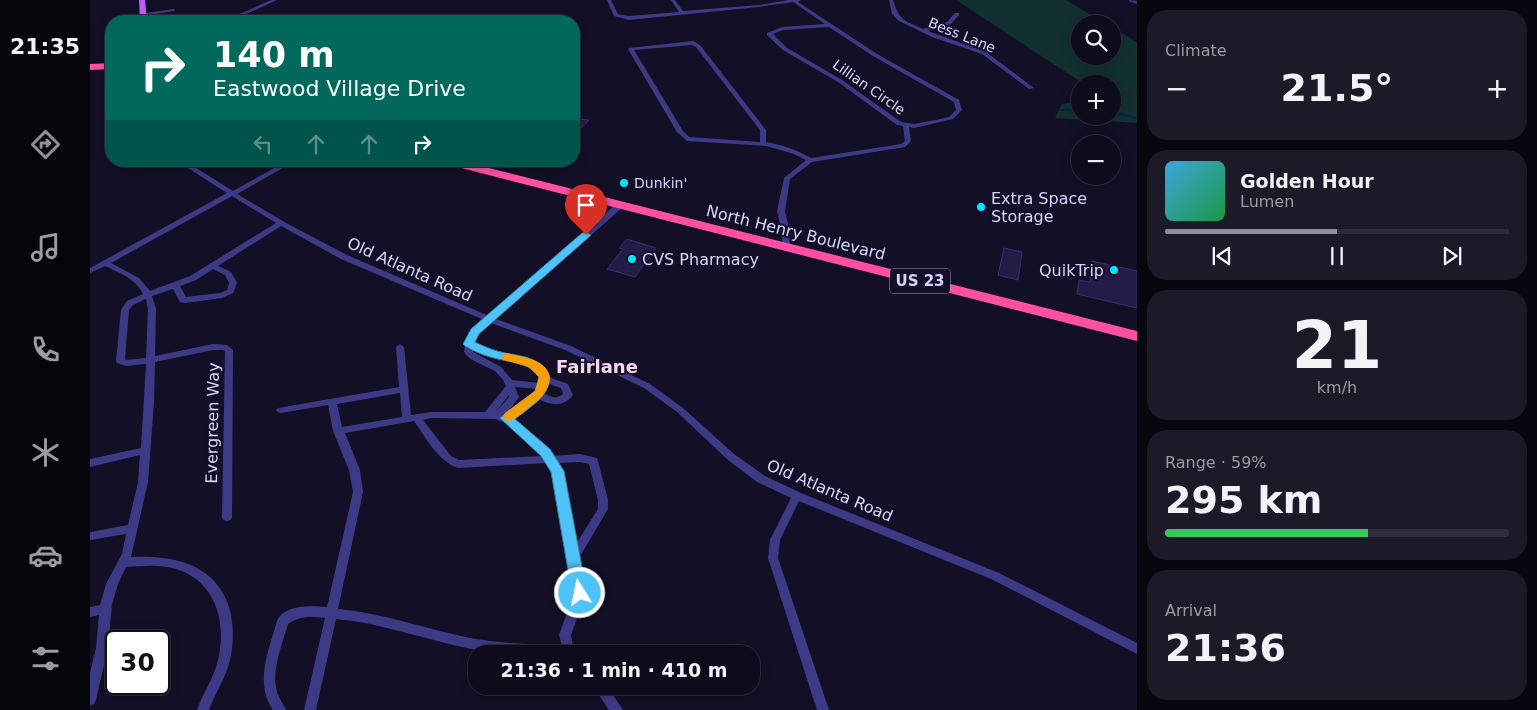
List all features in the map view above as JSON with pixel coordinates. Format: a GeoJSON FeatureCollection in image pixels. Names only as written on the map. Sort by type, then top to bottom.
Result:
{"type":"FeatureCollection","features":[{"type":"Feature","properties":{"kind":"highway"},"geometry":{"type":"LineString","coordinates":[[90,67],[105,66]]}},
{"type":"Feature","properties":{"kind":"highway"},"geometry":{"type":"LineString","coordinates":[[90,71],[105,70]]}},
{"type":"Feature","properties":{"kind":"highway","name":"North Henry Boulevard"},"geometry":{"type":"LineString","coordinates":[[470,167],[1133,334]]}},
{"type":"Feature","properties":{"kind":"main road"},"geometry":{"type":"LineString","coordinates":[[142,0],[143,15]]}},
{"type":"Feature","properties":{"kind":"street"},"geometry":{"type":"LineString","coordinates":[[241,15],[275,0]]}},
{"type":"Feature","properties":{"kind":"street"},"geometry":{"type":"LineString","coordinates":[[609,0],[613,11],[619,17],[744,8],[797,1]]}},
{"type":"Feature","properties":{"kind":"street"},"geometry":{"type":"LineString","coordinates":[[673,0],[682,13]]}},
{"type":"Feature","properties":{"kind":"street"},"geometry":{"type":"LineString","coordinates":[[738,0],[744,8]]}},
{"type":"Feature","properties":{"kind":"street","name":"Bess Lane"},"geometry":{"type":"LineString","coordinates":[[891,0],[897,16],[922,31],[984,53],[1031,88]]}},
{"type":"Feature","properties":{"kind":"street"},"geometry":{"type":"LineString","coordinates":[[1131,0],[1137,3]]}},
{"type":"Feature","properties":{"kind":"street","name":"Lillian Circle"},"geometry":{"type":"LineString","coordinates":[[797,1],[886,62],[952,98],[960,110],[951,118],[922,125],[906,126],[899,124],[829,74],[785,49],[769,34],[782,29],[831,25]]}},
{"type":"Feature","properties":{"kind":"street"},"geometry":{"type":"LineString","coordinates":[[152,15],[173,10]]}},
{"type":"Feature","properties":{"kind":"street"},"geometry":{"type":"LineString","coordinates":[[922,31],[949,23],[957,14]]}},
{"type":"Feature","properties":{"kind":"street"},"geometry":{"type":"LineString","coordinates":[[762,144],[764,138],[762,130],[698,46],[693,43],[631,49],[675,124],[686,139],[762,144],[790,149],[810,160]]}},
{"type":"Feature","properties":{"kind":"street"},"geometry":{"type":"LineString","coordinates":[[786,248],[785,228],[781,210],[787,178],[810,160],[903,146],[908,141],[906,126]]}},
{"type":"Feature","properties":{"kind":"street","name":"Old Atlanta Road"},"geometry":{"type":"LineString","coordinates":[[189,167],[233,195],[344,258],[488,319],[568,348],[647,386],[680,410],[731,457],[761,479],[798,496],[995,576],[1137,649]]}},
{"type":"Feature","properties":{"kind":"street"},"geometry":{"type":"LineString","coordinates":[[90,271],[282,167]]}},
{"type":"Feature","properties":{"kind":"street"},"geometry":{"type":"LineString","coordinates":[[503,417],[514,397],[510,385],[501,370],[469,354],[471,336],[488,319],[620,205]]}},
{"type":"Feature","properties":{"kind":"street","name":"Evergreen Way"},"geometry":{"type":"LineString","coordinates":[[227,517],[229,350],[221,346],[130,363],[120,361],[126,308],[130,303],[193,278],[281,223]]}},
{"type":"Feature","properties":{"kind":"street"},"geometry":{"type":"LineString","coordinates":[[90,700],[100,656],[105,609],[112,584],[124,562],[143,482],[152,309],[142,284],[106,263]]}},
{"type":"Feature","properties":{"kind":"street"},"geometry":{"type":"LineString","coordinates":[[175,286],[183,300],[222,295],[230,291],[233,283],[231,276],[212,266]]}},
{"type":"Feature","properties":{"kind":"street"},"geometry":{"type":"LineString","coordinates":[[469,344],[491,354],[528,361],[541,370],[542,387]]}},
{"type":"Feature","properties":{"kind":"street"},"geometry":{"type":"LineString","coordinates":[[400,347],[404,389],[412,418],[448,459],[458,464],[587,459],[593,461],[596,467],[603,509],[573,558]]}},
{"type":"Feature","properties":{"kind":"street"},"geometry":{"type":"LineString","coordinates":[[510,385],[542,387]]}},
{"type":"Feature","properties":{"kind":"street"},"geometry":{"type":"LineString","coordinates":[[488,415],[510,385]]}},
{"type":"Feature","properties":{"kind":"street"},"geometry":{"type":"LineString","coordinates":[[503,417],[542,387]]}},
{"type":"Feature","properties":{"kind":"street"},"geometry":{"type":"LineString","coordinates":[[281,410],[404,389]]}},
{"type":"Feature","properties":{"kind":"street"},"geometry":{"type":"LineString","coordinates":[[310,710],[358,492],[358,483],[333,418],[332,402]]}},
{"type":"Feature","properties":{"kind":"street"},"geometry":{"type":"LineString","coordinates":[[338,431],[439,414],[488,415],[503,417],[538,445],[557,471],[580,593],[565,635],[569,645]]}},
{"type":"Feature","properties":{"kind":"street"},"geometry":{"type":"LineString","coordinates":[[90,462],[146,450]]}},
{"type":"Feature","properties":{"kind":"street"},"geometry":{"type":"LineString","coordinates":[[798,496],[775,540],[773,558],[823,710]]}},
{"type":"Feature","properties":{"kind":"street"},"geometry":{"type":"LineString","coordinates":[[90,536],[133,528]]}},
{"type":"Feature","properties":{"kind":"street"},"geometry":{"type":"LineString","coordinates":[[124,562],[162,562],[185,567],[200,576],[220,597],[227,624],[225,654],[220,673],[203,710]]}},
{"type":"Feature","properties":{"kind":"street"},"geometry":{"type":"LineString","coordinates":[[90,612],[105,609]]}},
{"type":"Feature","properties":{"kind":"street"},"geometry":{"type":"LineString","coordinates":[[280,710],[271,697],[269,682],[283,620],[288,614],[296,612],[332,613],[469,643],[490,645]]}},
{"type":"Feature","properties":{"kind":"street"},"geometry":{"type":"LineString","coordinates":[[605,695],[617,710]]}},
{"type":"Feature","properties":{"kind":"green space"},"geometry":{"type":"Polygon","coordinates":[[[956,0],[1066,0],[1091,15],[1071,15],[1071,65],[1121,65],[1121,33],[1137,42],[1137,123],[1121,122],[1121,75],[1071,75],[956,0]]]}},
{"type":"Feature","properties":{"kind":"green space"},"geometry":{"type":"Polygon","coordinates":[[[1071,102],[1071,119],[1055,118],[1062,104],[1071,102]]]}},
{"type":"Feature","properties":{"kind":"building"},"geometry":{"type":"Polygon","coordinates":[[[580,119],[589,120],[580,130],[580,119]]]}},
{"type":"Feature","properties":{"kind":"building","name":"CVS Pharmacy"},"geometry":{"type":"Polygon","coordinates":[[[627,239],[656,248],[635,277],[607,269],[623,249],[619,248],[627,239]]]}},
{"type":"Feature","properties":{"kind":"building"},"geometry":{"type":"Polygon","coordinates":[[[1004,248],[1022,252],[1018,280],[998,275],[1004,248]]]}},
{"type":"Feature","properties":{"kind":"building"},"geometry":{"type":"Polygon","coordinates":[[[1092,261],[1137,271],[1137,308],[1077,294],[1079,280],[1090,282],[1092,261]]]}},
{"type":"Feature","properties":{"kind":"waterway"},"geometry":{"type":"LineString","coordinates":[[1061,110],[1071,110]]}},
{"type":"Feature","properties":{"kind":"waterway"},"geometry":{"type":"LineString","coordinates":[[1121,114],[1137,118]]}},
{"type":"Feature","properties":{"kind":"slow traffic"},"geometry":{"type":"LineString","coordinates":[[507,357],[534,364],[545,377],[545,382],[539,394],[509,416]]}},
{"type":"Feature","properties":{"kind":"place","name":"Dunkin'"},"geometry":{"type":"Point","coordinates":[624,183]}},
{"type":"Feature","properties":{"kind":"place","name":"Extra Space Storage"},"geometry":{"type":"Point","coordinates":[981,207]}},
{"type":"Feature","properties":{"kind":"place","name":"CVS Pharmacy"},"geometry":{"type":"Point","coordinates":[632,259]}},
{"type":"Feature","properties":{"kind":"place","name":"QuikTrip"},"geometry":{"type":"Point","coordinates":[1114,270]}},
{"type":"Feature","properties":{"kind":"district","name":"Fairlane"},"geometry":{"type":"Point","coordinates":[597,367]}},
{"type":"Feature","properties":{"kind":"route"},"geometry":{"type":"LineString","coordinates":[[580,593],[555,465],[538,445],[506,418],[539,394],[545,382],[545,377],[538,367],[528,361],[491,354],[469,344],[471,336],[488,319],[586,235]]}}]}
